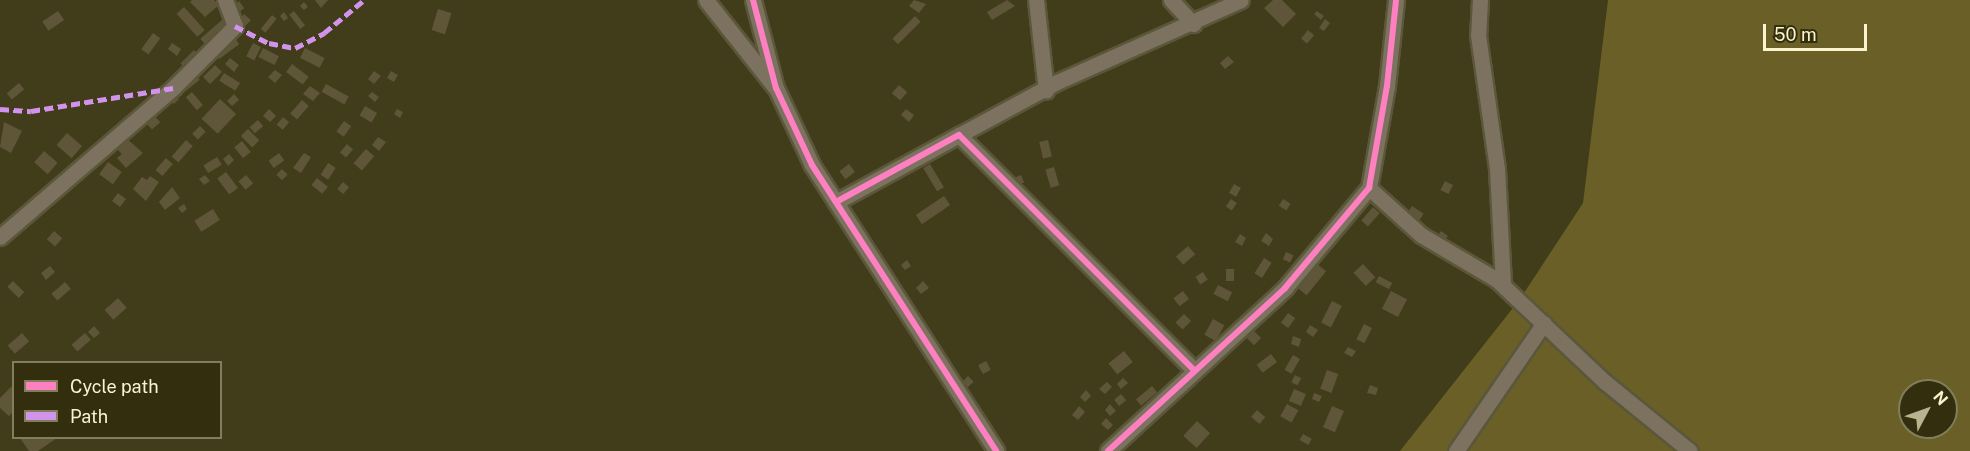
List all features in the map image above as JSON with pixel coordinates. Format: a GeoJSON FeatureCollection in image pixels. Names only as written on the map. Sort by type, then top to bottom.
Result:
{"type":"FeatureCollection","features":[{"type":"Feature","properties":{"kind":"street"},"geometry":{"type":"LineString","coordinates":[[0,237],[173,88],[235,26],[225,0]]}},
{"type":"Feature","properties":{"kind":"street"},"geometry":{"type":"LineString","coordinates":[[706,0],[776,88]]}},
{"type":"Feature","properties":{"kind":"street"},"geometry":{"type":"LineString","coordinates":[[753,0],[776,88],[813,165],[996,451]]}},
{"type":"Feature","properties":{"kind":"street"},"geometry":{"type":"LineString","coordinates":[[1036,0],[1046,90]]}},
{"type":"Feature","properties":{"kind":"street"},"geometry":{"type":"LineString","coordinates":[[1172,0],[1193,24]]}},
{"type":"Feature","properties":{"kind":"street"},"geometry":{"type":"LineString","coordinates":[[836,202],[1046,90],[1241,0]]}},
{"type":"Feature","properties":{"kind":"street"},"geometry":{"type":"LineString","coordinates":[[1108,451],[1193,369],[1285,288],[1369,188],[1388,87],[1396,0]]}},
{"type":"Feature","properties":{"kind":"street"},"geometry":{"type":"LineString","coordinates":[[1480,0],[1478,35],[1497,169],[1503,285]]}},
{"type":"Feature","properties":{"kind":"street"},"geometry":{"type":"LineString","coordinates":[[959,135],[1193,369]]}},
{"type":"Feature","properties":{"kind":"street"},"geometry":{"type":"LineString","coordinates":[[1369,188],[1420,235],[1503,285],[1605,382],[1690,451]]}},
{"type":"Feature","properties":{"kind":"street"},"geometry":{"type":"LineString","coordinates":[[1456,451],[1544,323]]}},
{"type":"Feature","properties":{"kind":"shaded area"},"geometry":{"type":"Polygon","coordinates":[[[1608,0],[1970,0],[1970,451],[1400,451],[1520,299],[1583,203],[1608,0]]]}},
{"type":"Feature","properties":{"kind":"building"},"geometry":{"type":"Polygon","coordinates":[[[192,0],[214,0],[219,5],[205,17],[190,2],[192,0]]]}},
{"type":"Feature","properties":{"kind":"building"},"geometry":{"type":"Polygon","coordinates":[[[315,0],[328,0],[321,8],[315,0]]]}},
{"type":"Feature","properties":{"kind":"building"},"geometry":{"type":"Polygon","coordinates":[[[914,0],[926,4],[919,13],[909,6],[914,0]]]}},
{"type":"Feature","properties":{"kind":"building"},"geometry":{"type":"Polygon","coordinates":[[[1007,0],[1015,6],[992,20],[987,12],[1007,0]]]}},
{"type":"Feature","properties":{"kind":"building"},"geometry":{"type":"Polygon","coordinates":[[[1273,0],[1282,0],[1296,14],[1283,27],[1264,8],[1273,0]]]}},
{"type":"Feature","properties":{"kind":"building"},"geometry":{"type":"Polygon","coordinates":[[[239,1],[244,8],[239,12],[234,5],[239,1]]]}},
{"type":"Feature","properties":{"kind":"building"},"geometry":{"type":"Polygon","coordinates":[[[304,2],[308,7],[304,10],[300,6],[304,2]]]}},
{"type":"Feature","properties":{"kind":"building"},"geometry":{"type":"Polygon","coordinates":[[[184,7],[205,30],[197,37],[177,14],[184,7]]]}},
{"type":"Feature","properties":{"kind":"building"},"geometry":{"type":"Polygon","coordinates":[[[438,9],[451,13],[445,34],[432,30],[438,9]]]}},
{"type":"Feature","properties":{"kind":"building"},"geometry":{"type":"Polygon","coordinates":[[[58,11],[64,20],[48,31],[42,22],[58,11]]]}},
{"type":"Feature","properties":{"kind":"building"},"geometry":{"type":"Polygon","coordinates":[[[294,11],[305,25],[300,29],[289,15],[294,11]]]}},
{"type":"Feature","properties":{"kind":"building"},"geometry":{"type":"Polygon","coordinates":[[[1317,11],[1324,16],[1321,20],[1314,14],[1317,11]]]}},
{"type":"Feature","properties":{"kind":"building"},"geometry":{"type":"Polygon","coordinates":[[[284,12],[288,18],[284,21],[280,16],[284,12]]]}},
{"type":"Feature","properties":{"kind":"building"},"geometry":{"type":"Polygon","coordinates":[[[244,14],[251,20],[246,26],[239,20],[244,14]]]}},
{"type":"Feature","properties":{"kind":"building"},"geometry":{"type":"Polygon","coordinates":[[[272,15],[277,19],[265,33],[261,29],[272,15]]]}},
{"type":"Feature","properties":{"kind":"building"},"geometry":{"type":"Polygon","coordinates":[[[915,16],[921,22],[898,44],[892,39],[915,16]]]}},
{"type":"Feature","properties":{"kind":"building"},"geometry":{"type":"Polygon","coordinates":[[[223,19],[230,27],[208,47],[200,39],[223,19]]]}},
{"type":"Feature","properties":{"kind":"building"},"geometry":{"type":"Polygon","coordinates":[[[1325,19],[1330,23],[1324,31],[1319,28],[1325,19]]]}},
{"type":"Feature","properties":{"kind":"building"},"geometry":{"type":"Polygon","coordinates":[[[1308,30],[1314,35],[1307,44],[1301,38],[1308,30]]]}},
{"type":"Feature","properties":{"kind":"building"},"geometry":{"type":"Polygon","coordinates":[[[153,33],[160,38],[149,54],[141,49],[153,33]]]}},
{"type":"Feature","properties":{"kind":"building"},"geometry":{"type":"Polygon","coordinates":[[[234,37],[239,44],[219,59],[214,52],[234,37]]]}},
{"type":"Feature","properties":{"kind":"building"},"geometry":{"type":"Polygon","coordinates":[[[172,43],[181,49],[177,56],[168,49],[172,43]]]}},
{"type":"Feature","properties":{"kind":"building"},"geometry":{"type":"Polygon","coordinates":[[[253,43],[261,47],[254,60],[246,56],[253,43]]]}},
{"type":"Feature","properties":{"kind":"building"},"geometry":{"type":"Polygon","coordinates":[[[263,48],[279,56],[274,65],[258,57],[263,48]]]}},
{"type":"Feature","properties":{"kind":"building"},"geometry":{"type":"Polygon","coordinates":[[[305,48],[325,58],[320,68],[300,58],[305,48]]]}},
{"type":"Feature","properties":{"kind":"building"},"geometry":{"type":"Polygon","coordinates":[[[194,50],[201,57],[188,71],[181,63],[194,50]]]}},
{"type":"Feature","properties":{"kind":"building"},"geometry":{"type":"Polygon","coordinates":[[[1228,56],[1234,62],[1225,69],[1220,63],[1228,56]]]}},
{"type":"Feature","properties":{"kind":"building"},"geometry":{"type":"Polygon","coordinates":[[[230,58],[239,65],[234,72],[225,64],[230,58]]]}},
{"type":"Feature","properties":{"kind":"building"},"geometry":{"type":"Polygon","coordinates":[[[292,64],[309,77],[303,85],[286,72],[292,64]]]}},
{"type":"Feature","properties":{"kind":"building"},"geometry":{"type":"Polygon","coordinates":[[[215,65],[222,72],[210,84],[203,77],[215,65]]]}},
{"type":"Feature","properties":{"kind":"building"},"geometry":{"type":"Polygon","coordinates":[[[275,70],[282,75],[275,83],[268,77],[275,70]]]}},
{"type":"Feature","properties":{"kind":"building"},"geometry":{"type":"Polygon","coordinates":[[[374,71],[381,76],[374,84],[368,79],[374,71]]]}},
{"type":"Feature","properties":{"kind":"building"},"geometry":{"type":"Polygon","coordinates":[[[391,71],[398,75],[394,82],[387,78],[391,71]]]}},
{"type":"Feature","properties":{"kind":"building"},"geometry":{"type":"Polygon","coordinates":[[[224,73],[240,83],[235,91],[219,81],[224,73]]]}},
{"type":"Feature","properties":{"kind":"building"},"geometry":{"type":"Polygon","coordinates":[[[196,75],[200,80],[187,90],[184,85],[196,75]]]}},
{"type":"Feature","properties":{"kind":"building"},"geometry":{"type":"Polygon","coordinates":[[[19,83],[24,89],[12,99],[7,93],[19,83]]]}},
{"type":"Feature","properties":{"kind":"building"},"geometry":{"type":"Polygon","coordinates":[[[326,84],[349,97],[344,104],[322,92],[326,84]]]}},
{"type":"Feature","properties":{"kind":"building"},"geometry":{"type":"Polygon","coordinates":[[[899,85],[907,92],[900,101],[892,93],[899,85]]]}},
{"type":"Feature","properties":{"kind":"building"},"geometry":{"type":"Polygon","coordinates":[[[310,86],[320,93],[313,101],[303,94],[310,86]]]}},
{"type":"Feature","properties":{"kind":"building"},"geometry":{"type":"Polygon","coordinates":[[[192,92],[203,105],[197,110],[186,97],[192,92]]]}},
{"type":"Feature","properties":{"kind":"building"},"geometry":{"type":"Polygon","coordinates":[[[372,92],[379,97],[375,102],[368,96],[372,92]]]}},
{"type":"Feature","properties":{"kind":"building"},"geometry":{"type":"Polygon","coordinates":[[[234,94],[239,100],[232,106],[227,101],[234,94]]]}},
{"type":"Feature","properties":{"kind":"building"},"geometry":{"type":"Polygon","coordinates":[[[174,95],[179,99],[174,104],[169,100],[174,95]]]}},
{"type":"Feature","properties":{"kind":"building"},"geometry":{"type":"Polygon","coordinates":[[[220,99],[236,114],[218,134],[202,119],[220,99]]]}},
{"type":"Feature","properties":{"kind":"building"},"geometry":{"type":"Polygon","coordinates":[[[302,100],[309,106],[297,119],[290,114],[302,100]]]}},
{"type":"Feature","properties":{"kind":"building"},"geometry":{"type":"Polygon","coordinates":[[[365,106],[377,113],[372,123],[360,116],[365,106]]]}},
{"type":"Feature","properties":{"kind":"building"},"geometry":{"type":"Polygon","coordinates":[[[269,109],[276,116],[270,122],[263,116],[269,109]]]}},
{"type":"Feature","properties":{"kind":"building"},"geometry":{"type":"Polygon","coordinates":[[[397,109],[403,112],[400,118],[394,114],[397,109]]]}},
{"type":"Feature","properties":{"kind":"building"},"geometry":{"type":"Polygon","coordinates":[[[906,109],[914,115],[909,122],[901,115],[906,109]]]}},
{"type":"Feature","properties":{"kind":"building"},"geometry":{"type":"Polygon","coordinates":[[[153,114],[160,122],[152,130],[145,121],[153,114]]]}},
{"type":"Feature","properties":{"kind":"building"},"geometry":{"type":"Polygon","coordinates":[[[283,117],[289,122],[283,130],[277,125],[283,117]]]}},
{"type":"Feature","properties":{"kind":"building"},"geometry":{"type":"Polygon","coordinates":[[[258,120],[263,126],[255,133],[250,127],[258,120]]]}},
{"type":"Feature","properties":{"kind":"building"},"geometry":{"type":"Polygon","coordinates":[[[344,121],[351,126],[344,137],[336,132],[344,121]]]}},
{"type":"Feature","properties":{"kind":"building"},"geometry":{"type":"Polygon","coordinates":[[[4,122],[22,131],[11,153],[0,147],[4,122]]]}},
{"type":"Feature","properties":{"kind":"building"},"geometry":{"type":"Polygon","coordinates":[[[200,126],[206,132],[198,139],[192,134],[200,126]]]}},
{"type":"Feature","properties":{"kind":"building"},"geometry":{"type":"Polygon","coordinates":[[[248,129],[259,140],[252,147],[241,136],[248,129]]]}},
{"type":"Feature","properties":{"kind":"building"},"geometry":{"type":"Polygon","coordinates":[[[67,133],[82,146],[72,158],[57,145],[67,133]]]}},
{"type":"Feature","properties":{"kind":"building"},"geometry":{"type":"Polygon","coordinates":[[[378,137],[386,142],[379,151],[372,145],[378,137]]]}},
{"type":"Feature","properties":{"kind":"building"},"geometry":{"type":"Polygon","coordinates":[[[126,138],[143,153],[126,168],[117,158],[122,154],[115,147],[126,138]]]}},
{"type":"Feature","properties":{"kind":"building"},"geometry":{"type":"Polygon","coordinates":[[[186,140],[193,146],[178,163],[172,157],[186,140]]]}},
{"type":"Feature","properties":{"kind":"building"},"geometry":{"type":"Polygon","coordinates":[[[1048,140],[1052,157],[1043,159],[1039,142],[1048,140]]]}},
{"type":"Feature","properties":{"kind":"building"},"geometry":{"type":"Polygon","coordinates":[[[242,141],[251,152],[243,158],[234,147],[242,141]]]}},
{"type":"Feature","properties":{"kind":"building"},"geometry":{"type":"Polygon","coordinates":[[[347,144],[353,149],[346,158],[340,152],[347,144]]]}},
{"type":"Feature","properties":{"kind":"building"},"geometry":{"type":"Polygon","coordinates":[[[366,149],[374,156],[362,171],[354,163],[366,149]]]}},
{"type":"Feature","properties":{"kind":"building"},"geometry":{"type":"Polygon","coordinates":[[[44,151],[58,163],[48,174],[34,162],[44,151]]]}},
{"type":"Feature","properties":{"kind":"building"},"geometry":{"type":"Polygon","coordinates":[[[279,153],[284,160],[274,168],[268,161],[279,153]]]}},
{"type":"Feature","properties":{"kind":"building"},"geometry":{"type":"Polygon","coordinates":[[[304,153],[311,157],[301,173],[293,168],[304,153]]]}},
{"type":"Feature","properties":{"kind":"building"},"geometry":{"type":"Polygon","coordinates":[[[229,154],[234,160],[228,166],[223,159],[229,154]]]}},
{"type":"Feature","properties":{"kind":"building"},"geometry":{"type":"Polygon","coordinates":[[[217,157],[222,165],[208,173],[203,165],[217,157]]]}},
{"type":"Feature","properties":{"kind":"building"},"geometry":{"type":"Polygon","coordinates":[[[166,158],[173,164],[162,176],[156,170],[166,158]]]}},
{"type":"Feature","properties":{"kind":"building"},"geometry":{"type":"Polygon","coordinates":[[[108,162],[122,172],[113,184],[99,174],[108,162]]]}},
{"type":"Feature","properties":{"kind":"building"},"geometry":{"type":"Polygon","coordinates":[[[328,163],[336,168],[328,180],[321,175],[328,163]]]}},
{"type":"Feature","properties":{"kind":"building"},"geometry":{"type":"Polygon","coordinates":[[[849,164],[855,172],[845,179],[839,171],[849,164]]]}},
{"type":"Feature","properties":{"kind":"building"},"geometry":{"type":"Polygon","coordinates":[[[930,164],[944,187],[937,191],[923,168],[930,164]]]}},
{"type":"Feature","properties":{"kind":"building"},"geometry":{"type":"Polygon","coordinates":[[[1054,167],[1059,185],[1051,188],[1045,169],[1054,167]]]}},
{"type":"Feature","properties":{"kind":"building"},"geometry":{"type":"Polygon","coordinates":[[[282,169],[288,175],[282,180],[276,175],[282,169]]]}},
{"type":"Feature","properties":{"kind":"building"},"geometry":{"type":"Polygon","coordinates":[[[226,172],[238,188],[229,195],[217,179],[226,172]]]}},
{"type":"Feature","properties":{"kind":"building"},"geometry":{"type":"Polygon","coordinates":[[[205,175],[210,181],[204,185],[199,179],[205,175]]]}},
{"type":"Feature","properties":{"kind":"building"},"geometry":{"type":"Polygon","coordinates":[[[246,175],[253,183],[246,190],[238,182],[246,175]]]}},
{"type":"Feature","properties":{"kind":"building"},"geometry":{"type":"Polygon","coordinates":[[[1021,175],[1024,182],[1016,186],[1013,179],[1021,175]]]}},
{"type":"Feature","properties":{"kind":"building"},"geometry":{"type":"Polygon","coordinates":[[[150,176],[159,182],[146,201],[133,189],[142,177],[147,180],[150,176]]]}},
{"type":"Feature","properties":{"kind":"building"},"geometry":{"type":"Polygon","coordinates":[[[317,178],[328,187],[322,194],[311,185],[317,178]]]}},
{"type":"Feature","properties":{"kind":"building"},"geometry":{"type":"Polygon","coordinates":[[[1445,181],[1453,185],[1448,194],[1440,190],[1445,181]]]}},
{"type":"Feature","properties":{"kind":"building"},"geometry":{"type":"Polygon","coordinates":[[[343,182],[349,187],[343,194],[337,189],[343,182]]]}},
{"type":"Feature","properties":{"kind":"building"},"geometry":{"type":"Polygon","coordinates":[[[1234,184],[1241,188],[1236,197],[1229,193],[1234,184]]]}},
{"type":"Feature","properties":{"kind":"building"},"geometry":{"type":"Polygon","coordinates":[[[172,187],[180,198],[165,210],[159,202],[172,187]]]}},
{"type":"Feature","properties":{"kind":"building"},"geometry":{"type":"Polygon","coordinates":[[[118,193],[126,199],[120,207],[112,201],[118,193]]]}},
{"type":"Feature","properties":{"kind":"building"},"geometry":{"type":"Polygon","coordinates":[[[944,196],[950,205],[922,224],[916,215],[944,196]]]}},
{"type":"Feature","properties":{"kind":"building"},"geometry":{"type":"Polygon","coordinates":[[[1231,199],[1237,203],[1232,210],[1226,206],[1231,199]]]}},
{"type":"Feature","properties":{"kind":"building"},"geometry":{"type":"Polygon","coordinates":[[[1283,199],[1291,204],[1286,211],[1279,206],[1283,199]]]}},
{"type":"Feature","properties":{"kind":"building"},"geometry":{"type":"Polygon","coordinates":[[[184,204],[187,209],[182,213],[178,208],[184,204]]]}},
{"type":"Feature","properties":{"kind":"building"},"geometry":{"type":"Polygon","coordinates":[[[1412,206],[1424,214],[1417,223],[1406,215],[1412,206]]]}},
{"type":"Feature","properties":{"kind":"building"},"geometry":{"type":"Polygon","coordinates":[[[1373,207],[1380,213],[1368,226],[1361,221],[1373,207]]]}},
{"type":"Feature","properties":{"kind":"building"},"geometry":{"type":"Polygon","coordinates":[[[213,209],[220,220],[201,232],[194,221],[213,209]]]}},
{"type":"Feature","properties":{"kind":"building"},"geometry":{"type":"Polygon","coordinates":[[[54,231],[62,238],[55,247],[47,239],[54,231]]]}},
{"type":"Feature","properties":{"kind":"building"},"geometry":{"type":"Polygon","coordinates":[[[1441,231],[1448,236],[1441,244],[1435,239],[1441,231]]]}},
{"type":"Feature","properties":{"kind":"building"},"geometry":{"type":"Polygon","coordinates":[[[1266,233],[1273,239],[1269,246],[1261,241],[1266,233]]]}},
{"type":"Feature","properties":{"kind":"building"},"geometry":{"type":"Polygon","coordinates":[[[1240,234],[1246,238],[1242,246],[1235,242],[1240,234]]]}},
{"type":"Feature","properties":{"kind":"building"},"geometry":{"type":"Polygon","coordinates":[[[1188,246],[1195,254],[1183,265],[1176,256],[1188,246]]]}},
{"type":"Feature","properties":{"kind":"building"},"geometry":{"type":"Polygon","coordinates":[[[1286,252],[1293,255],[1290,262],[1283,259],[1286,252]]]}},
{"type":"Feature","properties":{"kind":"building"},"geometry":{"type":"Polygon","coordinates":[[[1264,258],[1272,263],[1262,278],[1254,273],[1264,258]]]}},
{"type":"Feature","properties":{"kind":"building"},"geometry":{"type":"Polygon","coordinates":[[[907,260],[911,266],[905,270],[901,265],[907,260]]]}},
{"type":"Feature","properties":{"kind":"building"},"geometry":{"type":"Polygon","coordinates":[[[1316,263],[1326,271],[1307,295],[1296,287],[1316,263]]]}},
{"type":"Feature","properties":{"kind":"building"},"geometry":{"type":"Polygon","coordinates":[[[1363,264],[1375,277],[1366,286],[1353,273],[1363,264]]]}},
{"type":"Feature","properties":{"kind":"building"},"geometry":{"type":"Polygon","coordinates":[[[50,266],[55,272],[46,280],[41,273],[50,266]]]}},
{"type":"Feature","properties":{"kind":"building"},"geometry":{"type":"Polygon","coordinates":[[[1226,269],[1234,269],[1234,281],[1226,281],[1226,269]]]}},
{"type":"Feature","properties":{"kind":"building"},"geometry":{"type":"Polygon","coordinates":[[[1203,272],[1208,280],[1200,284],[1195,277],[1203,272]]]}},
{"type":"Feature","properties":{"kind":"building"},"geometry":{"type":"Polygon","coordinates":[[[1379,276],[1392,283],[1389,289],[1376,282],[1379,276]]]}},
{"type":"Feature","properties":{"kind":"building"},"geometry":{"type":"Polygon","coordinates":[[[13,281],[24,292],[19,298],[7,287],[13,281]]]}},
{"type":"Feature","properties":{"kind":"building"},"geometry":{"type":"Polygon","coordinates":[[[923,281],[929,288],[921,294],[916,288],[923,281]]]}},
{"type":"Feature","properties":{"kind":"building"},"geometry":{"type":"Polygon","coordinates":[[[65,282],[71,289],[57,301],[51,294],[65,282]]]}},
{"type":"Feature","properties":{"kind":"building"},"geometry":{"type":"Polygon","coordinates":[[[1218,285],[1232,292],[1228,301],[1213,294],[1218,285]]]}},
{"type":"Feature","properties":{"kind":"building"},"geometry":{"type":"Polygon","coordinates":[[[1183,291],[1189,299],[1179,306],[1173,298],[1183,291]]]}},
{"type":"Feature","properties":{"kind":"building"},"geometry":{"type":"Polygon","coordinates":[[[1391,291],[1407,299],[1398,317],[1382,309],[1391,291]]]}},
{"type":"Feature","properties":{"kind":"building"},"geometry":{"type":"Polygon","coordinates":[[[118,298],[127,308],[113,320],[105,310],[118,298]]]}},
{"type":"Feature","properties":{"kind":"building"},"geometry":{"type":"Polygon","coordinates":[[[1332,301],[1342,306],[1331,327],[1321,322],[1332,301]]]}},
{"type":"Feature","properties":{"kind":"building"},"geometry":{"type":"Polygon","coordinates":[[[1288,313],[1295,318],[1288,328],[1281,323],[1288,313]]]}},
{"type":"Feature","properties":{"kind":"building"},"geometry":{"type":"Polygon","coordinates":[[[1184,314],[1191,321],[1183,330],[1176,322],[1184,314]]]}},
{"type":"Feature","properties":{"kind":"building"},"geometry":{"type":"Polygon","coordinates":[[[1213,319],[1224,325],[1216,341],[1204,335],[1213,319]]]}},
{"type":"Feature","properties":{"kind":"building"},"geometry":{"type":"Polygon","coordinates":[[[1364,324],[1372,328],[1364,343],[1356,339],[1364,324]]]}},
{"type":"Feature","properties":{"kind":"building"},"geometry":{"type":"Polygon","coordinates":[[[1310,325],[1318,330],[1313,337],[1306,332],[1310,325]]]}},
{"type":"Feature","properties":{"kind":"building"},"geometry":{"type":"Polygon","coordinates":[[[94,326],[100,333],[94,338],[88,332],[94,326]]]}},
{"type":"Feature","properties":{"kind":"building"},"geometry":{"type":"Polygon","coordinates":[[[1254,331],[1261,338],[1254,345],[1247,338],[1254,331]]]}},
{"type":"Feature","properties":{"kind":"building"},"geometry":{"type":"Polygon","coordinates":[[[22,333],[29,341],[15,354],[8,345],[22,333]]]}},
{"type":"Feature","properties":{"kind":"building"},"geometry":{"type":"Polygon","coordinates":[[[85,333],[91,340],[77,352],[71,345],[85,333]]]}},
{"type":"Feature","properties":{"kind":"building"},"geometry":{"type":"Polygon","coordinates":[[[1293,336],[1301,339],[1299,347],[1291,344],[1293,336]]]}},
{"type":"Feature","properties":{"kind":"building"},"geometry":{"type":"Polygon","coordinates":[[[1348,347],[1356,351],[1352,357],[1344,353],[1348,347]]]}},
{"type":"Feature","properties":{"kind":"building"},"geometry":{"type":"Polygon","coordinates":[[[1124,351],[1133,362],[1117,374],[1108,364],[1124,351]]]}},
{"type":"Feature","properties":{"kind":"building"},"geometry":{"type":"Polygon","coordinates":[[[1271,354],[1277,362],[1263,373],[1257,365],[1271,354]]]}},
{"type":"Feature","properties":{"kind":"building"},"geometry":{"type":"Polygon","coordinates":[[[1293,355],[1300,359],[1291,374],[1284,370],[1293,355]]]}},
{"type":"Feature","properties":{"kind":"building"},"geometry":{"type":"Polygon","coordinates":[[[986,361],[991,370],[983,374],[978,365],[986,361]]]}},
{"type":"Feature","properties":{"kind":"building"},"geometry":{"type":"Polygon","coordinates":[[[1327,370],[1338,374],[1331,393],[1320,389],[1327,370]]]}},
{"type":"Feature","properties":{"kind":"building"},"geometry":{"type":"Polygon","coordinates":[[[1295,375],[1301,378],[1298,385],[1291,382],[1295,375]]]}},
{"type":"Feature","properties":{"kind":"building"},"geometry":{"type":"Polygon","coordinates":[[[968,376],[974,382],[968,387],[962,382],[968,376]]]}},
{"type":"Feature","properties":{"kind":"building"},"geometry":{"type":"Polygon","coordinates":[[[1123,378],[1128,383],[1121,389],[1117,384],[1123,378]]]}},
{"type":"Feature","properties":{"kind":"building"},"geometry":{"type":"Polygon","coordinates":[[[1107,382],[1112,387],[1105,394],[1099,389],[1107,382]]]}},
{"type":"Feature","properties":{"kind":"building"},"geometry":{"type":"Polygon","coordinates":[[[1370,385],[1378,388],[1376,395],[1367,393],[1370,385]]]}},
{"type":"Feature","properties":{"kind":"building"},"geometry":{"type":"Polygon","coordinates":[[[12,386],[12,413],[9,416],[0,408],[0,398],[12,386]]]}},
{"type":"Feature","properties":{"kind":"building"},"geometry":{"type":"Polygon","coordinates":[[[1152,386],[1157,392],[1141,406],[1136,399],[1152,386]]]}},
{"type":"Feature","properties":{"kind":"building"},"geometry":{"type":"Polygon","coordinates":[[[1294,389],[1306,394],[1301,406],[1289,401],[1294,389]]]}},
{"type":"Feature","properties":{"kind":"building"},"geometry":{"type":"Polygon","coordinates":[[[1086,390],[1091,396],[1085,402],[1080,397],[1086,390]]]}},
{"type":"Feature","properties":{"kind":"building"},"geometry":{"type":"Polygon","coordinates":[[[1314,393],[1322,396],[1319,402],[1312,399],[1314,393]]]}},
{"type":"Feature","properties":{"kind":"building"},"geometry":{"type":"Polygon","coordinates":[[[1121,394],[1126,400],[1119,406],[1114,400],[1121,394]]]}},
{"type":"Feature","properties":{"kind":"building"},"geometry":{"type":"Polygon","coordinates":[[[1110,404],[1116,411],[1110,416],[1105,410],[1110,404]]]}},
{"type":"Feature","properties":{"kind":"building"},"geometry":{"type":"Polygon","coordinates":[[[1287,404],[1298,410],[1292,423],[1280,416],[1287,404]]]}},
{"type":"Feature","properties":{"kind":"building"},"geometry":{"type":"Polygon","coordinates":[[[1079,406],[1085,412],[1078,420],[1072,415],[1079,406]]]}},
{"type":"Feature","properties":{"kind":"building"},"geometry":{"type":"Polygon","coordinates":[[[1332,406],[1344,411],[1335,432],[1323,427],[1332,406]]]}},
{"type":"Feature","properties":{"kind":"building"},"geometry":{"type":"Polygon","coordinates":[[[1257,410],[1265,417],[1259,424],[1251,417],[1257,410]]]}},
{"type":"Feature","properties":{"kind":"building"},"geometry":{"type":"Polygon","coordinates":[[[1106,418],[1113,425],[1108,430],[1101,424],[1106,418]]]}},
{"type":"Feature","properties":{"kind":"building"},"geometry":{"type":"Polygon","coordinates":[[[1197,421],[1210,433],[1197,448],[1183,436],[1197,421]]]}},
{"type":"Feature","properties":{"kind":"building"},"geometry":{"type":"Polygon","coordinates":[[[1303,434],[1312,439],[1308,445],[1300,440],[1303,434]]]}},
{"type":"Feature","properties":{"kind":"building"},"geometry":{"type":"Polygon","coordinates":[[[21,439],[56,439],[38,451],[29,451],[21,439]]]}},
{"type":"Feature","properties":{"kind":"marked path"},"geometry":{"type":"LineString","coordinates":[[235,26],[269,43],[295,48],[324,33],[364,0]]}},
{"type":"Feature","properties":{"kind":"marked path"},"geometry":{"type":"LineString","coordinates":[[0,109],[31,111],[173,88]]}},
{"type":"Feature","properties":{"kind":"cycle path"},"geometry":{"type":"LineString","coordinates":[[753,0],[776,88],[812,165],[996,451]]}},
{"type":"Feature","properties":{"kind":"cycle path"},"geometry":{"type":"LineString","coordinates":[[1108,451],[1285,288],[1369,188],[1387,86],[1396,0]]}},
{"type":"Feature","properties":{"kind":"cycle path"},"geometry":{"type":"LineString","coordinates":[[836,202],[959,135],[1193,369]]}}]}
